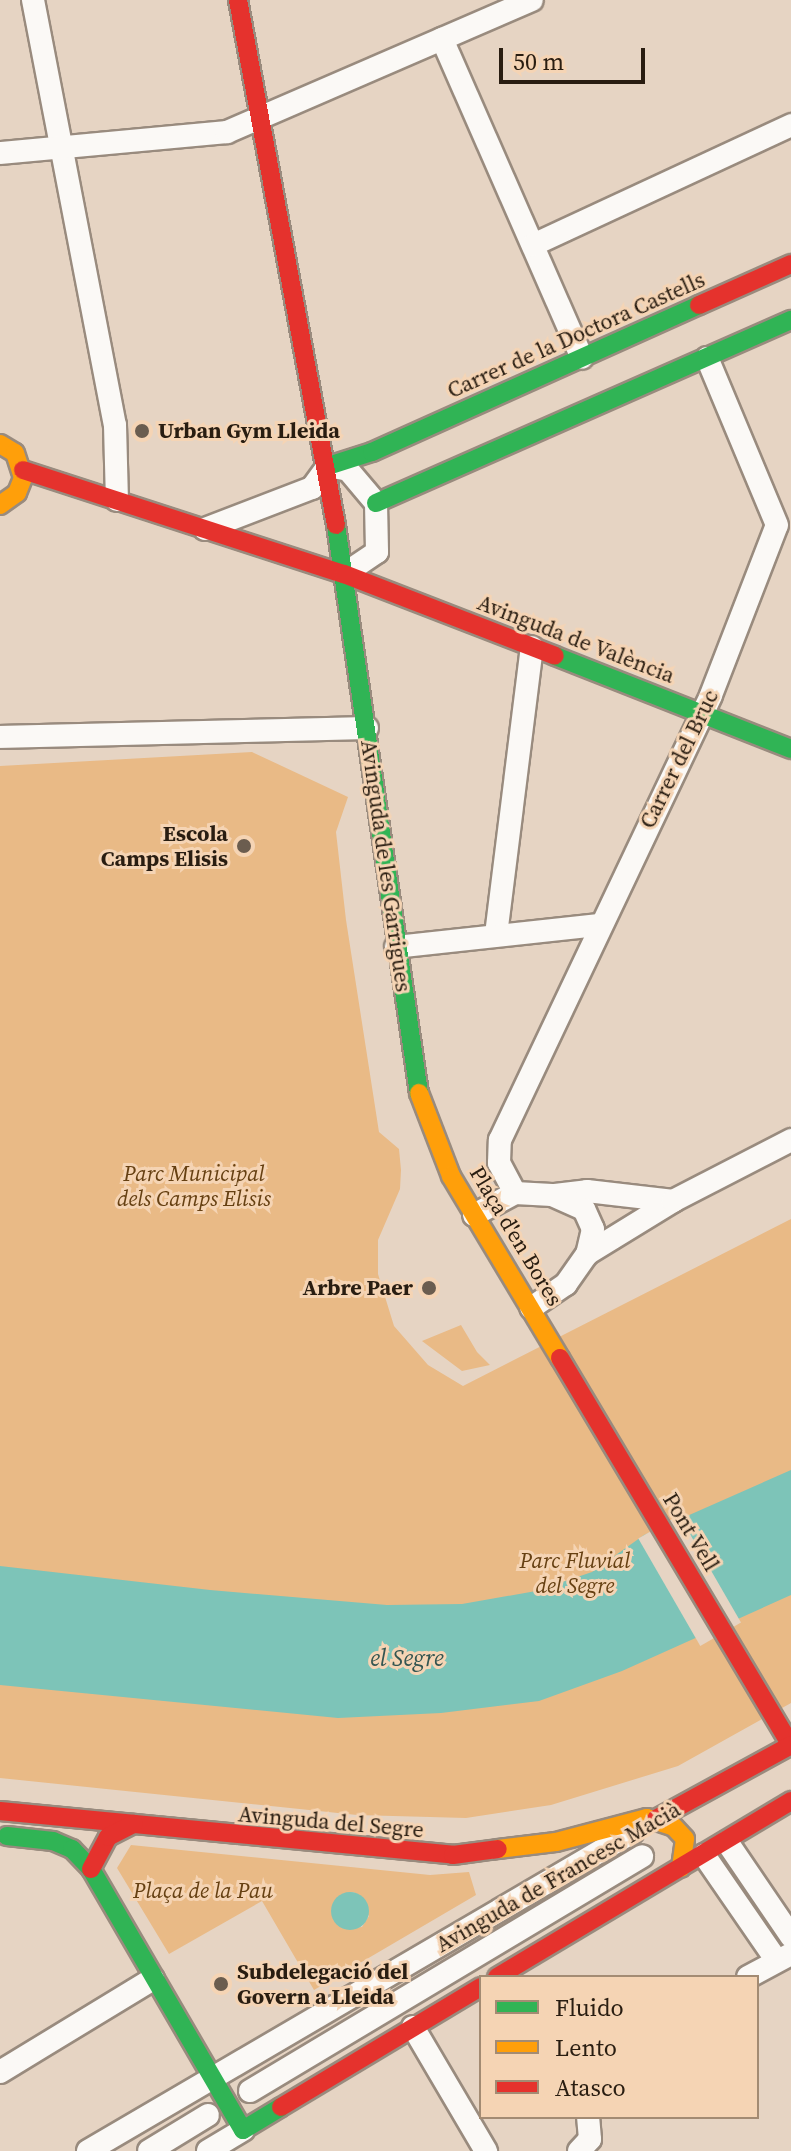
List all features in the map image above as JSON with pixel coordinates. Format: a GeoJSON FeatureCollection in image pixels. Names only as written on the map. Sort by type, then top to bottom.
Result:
{"type":"FeatureCollection","features":[{"type":"Feature","properties":{"kind":"main road","name":"Avinguda de les Garrigues"},"geometry":{"type":"LineString","coordinates":[[238,0],[328,466],[413,1072],[441,1154]]}},
{"type":"Feature","properties":{"kind":"main road","name":"Carrer de la Doctora Castells"},"geometry":{"type":"LineString","coordinates":[[328,466],[380,449],[791,264]]}},
{"type":"Feature","properties":{"kind":"main road"},"geometry":{"type":"LineString","coordinates":[[376,503],[791,320]]}},
{"type":"Feature","properties":{"kind":"main road"},"geometry":{"type":"LineString","coordinates":[[0,444],[15,453],[23,470],[17,493],[0,505]]}},
{"type":"Feature","properties":{"kind":"main road","name":"Avinguda de València"},"geometry":{"type":"LineString","coordinates":[[23,470],[344,574],[791,749]]}},
{"type":"Feature","properties":{"kind":"main road","name":"Plaça d'en Bores"},"geometry":{"type":"LineString","coordinates":[[441,1154],[474,1215],[552,1343]]}},
{"type":"Feature","properties":{"kind":"main road","name":"Pont Vell"},"geometry":{"type":"LineString","coordinates":[[552,1343],[791,1745]]}},
{"type":"Feature","properties":{"kind":"main road"},"geometry":{"type":"LineString","coordinates":[[712,1831],[719,1785],[791,1745]]}},
{"type":"Feature","properties":{"kind":"main road","name":"Avinguda de Francesc Macià"},"geometry":{"type":"LineString","coordinates":[[500,1975],[681,1868],[712,1831],[789,1798]]}},
{"type":"Feature","properties":{"kind":"main road","name":"Avinguda del Segre"},"geometry":{"type":"LineString","coordinates":[[0,1811],[237,1838],[453,1855],[556,1842],[639,1818],[656,1819]]}},
{"type":"Feature","properties":{"kind":"main road"},"geometry":{"type":"LineString","coordinates":[[656,1819],[685,1839],[681,1868]]}},
{"type":"Feature","properties":{"kind":"main road","name":"Avinguda de Francesc Macià"},"geometry":{"type":"LineString","coordinates":[[656,1819],[712,1831]]}},
{"type":"Feature","properties":{"kind":"main road"},"geometry":{"type":"LineString","coordinates":[[91,1869],[108,1837],[134,1824]]}},
{"type":"Feature","properties":{"kind":"main road"},"geometry":{"type":"LineString","coordinates":[[0,1836],[53,1841],[72,1849],[91,1869],[243,2130],[479,1988]]}},
{"type":"Feature","properties":{"kind":"street"},"geometry":{"type":"LineString","coordinates":[[33,0],[64,148],[115,425],[117,500]]}},
{"type":"Feature","properties":{"kind":"street"},"geometry":{"type":"LineString","coordinates":[[0,153],[227,132],[532,0]]}},
{"type":"Feature","properties":{"kind":"street"},"geometry":{"type":"LineString","coordinates":[[442,39],[582,358]]}},
{"type":"Feature","properties":{"kind":"street"},"geometry":{"type":"LineString","coordinates":[[533,245],[791,125]]}},
{"type":"Feature","properties":{"kind":"street","name":"Carrer del Bruc"},"geometry":{"type":"LineString","coordinates":[[515,1193],[497,1154],[698,713],[711,695],[784,522],[707,358]]}},
{"type":"Feature","properties":{"kind":"street"},"geometry":{"type":"LineString","coordinates":[[205,529],[312,488],[328,466],[354,474],[376,503],[377,552],[344,574]]}},
{"type":"Feature","properties":{"kind":"street"},"geometry":{"type":"LineString","coordinates":[[496,935],[532,647]]}},
{"type":"Feature","properties":{"kind":"street"},"geometry":{"type":"LineString","coordinates":[[0,737],[367,728]]}},
{"type":"Feature","properties":{"kind":"street"},"geometry":{"type":"LineString","coordinates":[[396,947],[600,925]]}},
{"type":"Feature","properties":{"kind":"street"},"geometry":{"type":"LineString","coordinates":[[587,1254],[673,1201],[791,1140]]}},
{"type":"Feature","properties":{"kind":"street"},"geometry":{"type":"LineString","coordinates":[[474,1215],[515,1193],[552,1195],[587,1191],[673,1201]]}},
{"type":"Feature","properties":{"kind":"street"},"geometry":{"type":"LineString","coordinates":[[531,1308],[566,1284],[587,1254],[593,1229],[588,1215],[579,1205],[552,1195]]}},
{"type":"Feature","properties":{"kind":"street","name":"Avinguda de Francesc Macià"},"geometry":{"type":"LineString","coordinates":[[88,2151],[656,1819]]}},
{"type":"Feature","properties":{"kind":"street"},"geometry":{"type":"LineString","coordinates":[[712,1831],[791,1936]]}},
{"type":"Feature","properties":{"kind":"street"},"geometry":{"type":"LineString","coordinates":[[712,1831],[783,1956],[751,1975]]}},
{"type":"Feature","properties":{"kind":"street","name":"Avinguda de Francesc Macià"},"geometry":{"type":"LineString","coordinates":[[250,2091],[642,1856]]}},
{"type":"Feature","properties":{"kind":"street"},"geometry":{"type":"LineString","coordinates":[[0,2072],[153,1979]]}},
{"type":"Feature","properties":{"kind":"street"},"geometry":{"type":"LineString","coordinates":[[413,2027],[486,2151]]}},
{"type":"Feature","properties":{"kind":"street"},"geometry":{"type":"LineString","coordinates":[[149,2151],[208,2115]]}},
{"type":"Feature","properties":{"kind":"street"},"geometry":{"type":"LineString","coordinates":[[583,2149],[592,2131],[589,2119]]}},
{"type":"Feature","properties":{"kind":"street"},"geometry":{"type":"LineString","coordinates":[[214,2148],[243,2130]]}},
{"type":"Feature","properties":{"kind":"green space","name":"Parc Fluvial del Segre"},"geometry":{"type":"Polygon","coordinates":[[[252,752],[348,797],[336,832],[346,920],[379,1132],[399,1149],[401,1170],[400,1189],[378,1240],[378,1274],[394,1326],[428,1365],[463,1386],[791,1219],[791,1703],[678,1766],[551,1805],[466,1818],[357,1815],[0,1778],[0,766],[252,752]]]}},
{"type":"Feature","properties":{"kind":"green space"},"geometry":{"type":"Polygon","coordinates":[[[461,1325],[477,1352],[490,1365],[462,1371],[422,1341],[461,1325]]]}},
{"type":"Feature","properties":{"kind":"green space","name":"Plaça de la Pau"},"geometry":{"type":"Polygon","coordinates":[[[131,1845],[430,1875],[469,1872],[476,1895],[314,1990],[262,1901],[169,1954],[117,1868],[131,1845]],[[354,1892],[342,1894],[344,1929],[362,1927],[369,1916],[354,1892]]]}},
{"type":"Feature","properties":{"kind":"water","name":"el Segre"},"geometry":{"type":"Polygon","coordinates":[[[791,1470],[791,1595],[622,1671],[539,1701],[441,1713],[338,1718],[0,1685],[0,1566],[210,1590],[387,1605],[462,1604],[536,1591],[592,1572],[644,1535],[791,1470]]]}},
{"type":"Feature","properties":{"kind":"water"},"geometry":{"type":"Polygon","coordinates":[[[350,1892],[363,1898],[369,1911],[363,1924],[350,1930],[337,1924],[331,1911],[337,1898],[350,1892]]]}},
{"type":"Feature","properties":{"kind":"pier"},"geometry":{"type":"Polygon","coordinates":[[[679,1515],[741,1622],[700,1646],[638,1538],[679,1515]]]}},
{"type":"Feature","properties":{"kind":"traffic: fast"},"geometry":{"type":"LineString","coordinates":[[328,466],[372,452],[699,305]]}},
{"type":"Feature","properties":{"kind":"traffic: fast"},"geometry":{"type":"LineString","coordinates":[[376,503],[791,320]]}},
{"type":"Feature","properties":{"kind":"traffic: fast"},"geometry":{"type":"LineString","coordinates":[[336,525],[419,1093]]}},
{"type":"Feature","properties":{"kind":"traffic: fast"},"geometry":{"type":"LineString","coordinates":[[555,656],[791,749]]}},
{"type":"Feature","properties":{"kind":"traffic: fast"},"geometry":{"type":"LineString","coordinates":[[7,1836],[53,1841],[72,1849],[91,1869],[243,2130],[281,2107]]}},
{"type":"Feature","properties":{"kind":"traffic: slow"},"geometry":{"type":"LineString","coordinates":[[0,444],[15,453],[23,478],[17,493],[0,505]]}},
{"type":"Feature","properties":{"kind":"traffic: slow"},"geometry":{"type":"LineString","coordinates":[[419,1093],[451,1176],[560,1358]]}},
{"type":"Feature","properties":{"kind":"traffic: slow"},"geometry":{"type":"LineString","coordinates":[[498,1849],[556,1842],[647,1818],[674,1827],[685,1839],[681,1868]]}},
{"type":"Feature","properties":{"kind":"traffic: jam"},"geometry":{"type":"LineString","coordinates":[[238,0],[336,525]]}},
{"type":"Feature","properties":{"kind":"traffic: jam"},"geometry":{"type":"LineString","coordinates":[[699,305],[791,264]]}},
{"type":"Feature","properties":{"kind":"traffic: jam"},"geometry":{"type":"LineString","coordinates":[[23,470],[344,574],[555,656]]}},
{"type":"Feature","properties":{"kind":"traffic: jam"},"geometry":{"type":"LineString","coordinates":[[560,1358],[791,1745]]}},
{"type":"Feature","properties":{"kind":"traffic: jam"},"geometry":{"type":"LineString","coordinates":[[656,1819],[791,1745]]}},
{"type":"Feature","properties":{"kind":"traffic: jam"},"geometry":{"type":"LineString","coordinates":[[500,1975],[791,1801]]}},
{"type":"Feature","properties":{"kind":"traffic: jam"},"geometry":{"type":"LineString","coordinates":[[0,1811],[453,1855],[498,1849]]}},
{"type":"Feature","properties":{"kind":"traffic: jam"},"geometry":{"type":"LineString","coordinates":[[91,1869],[108,1837],[134,1824]]}},
{"type":"Feature","properties":{"kind":"traffic: jam"},"geometry":{"type":"LineString","coordinates":[[281,2107],[479,1988]]}},
{"type":"Feature","properties":{"kind":"place","name":"Urban Gym Lleida"},"geometry":{"type":"Point","coordinates":[142,431]}},
{"type":"Feature","properties":{"kind":"place","name":"Escola Camps Elisis"},"geometry":{"type":"Point","coordinates":[244,846]}},
{"type":"Feature","properties":{"kind":"place","name":"Arbre Paer"},"geometry":{"type":"Point","coordinates":[429,1288]}},
{"type":"Feature","properties":{"kind":"place","name":"Subdelegació del Govern a Lleida"},"geometry":{"type":"Point","coordinates":[221,1984]}},
{"type":"Feature","properties":{"kind":"park label","name":"Parc Municipal dels Camps Elisis"},"geometry":{"type":"Point","coordinates":[194,1186]}}]}
